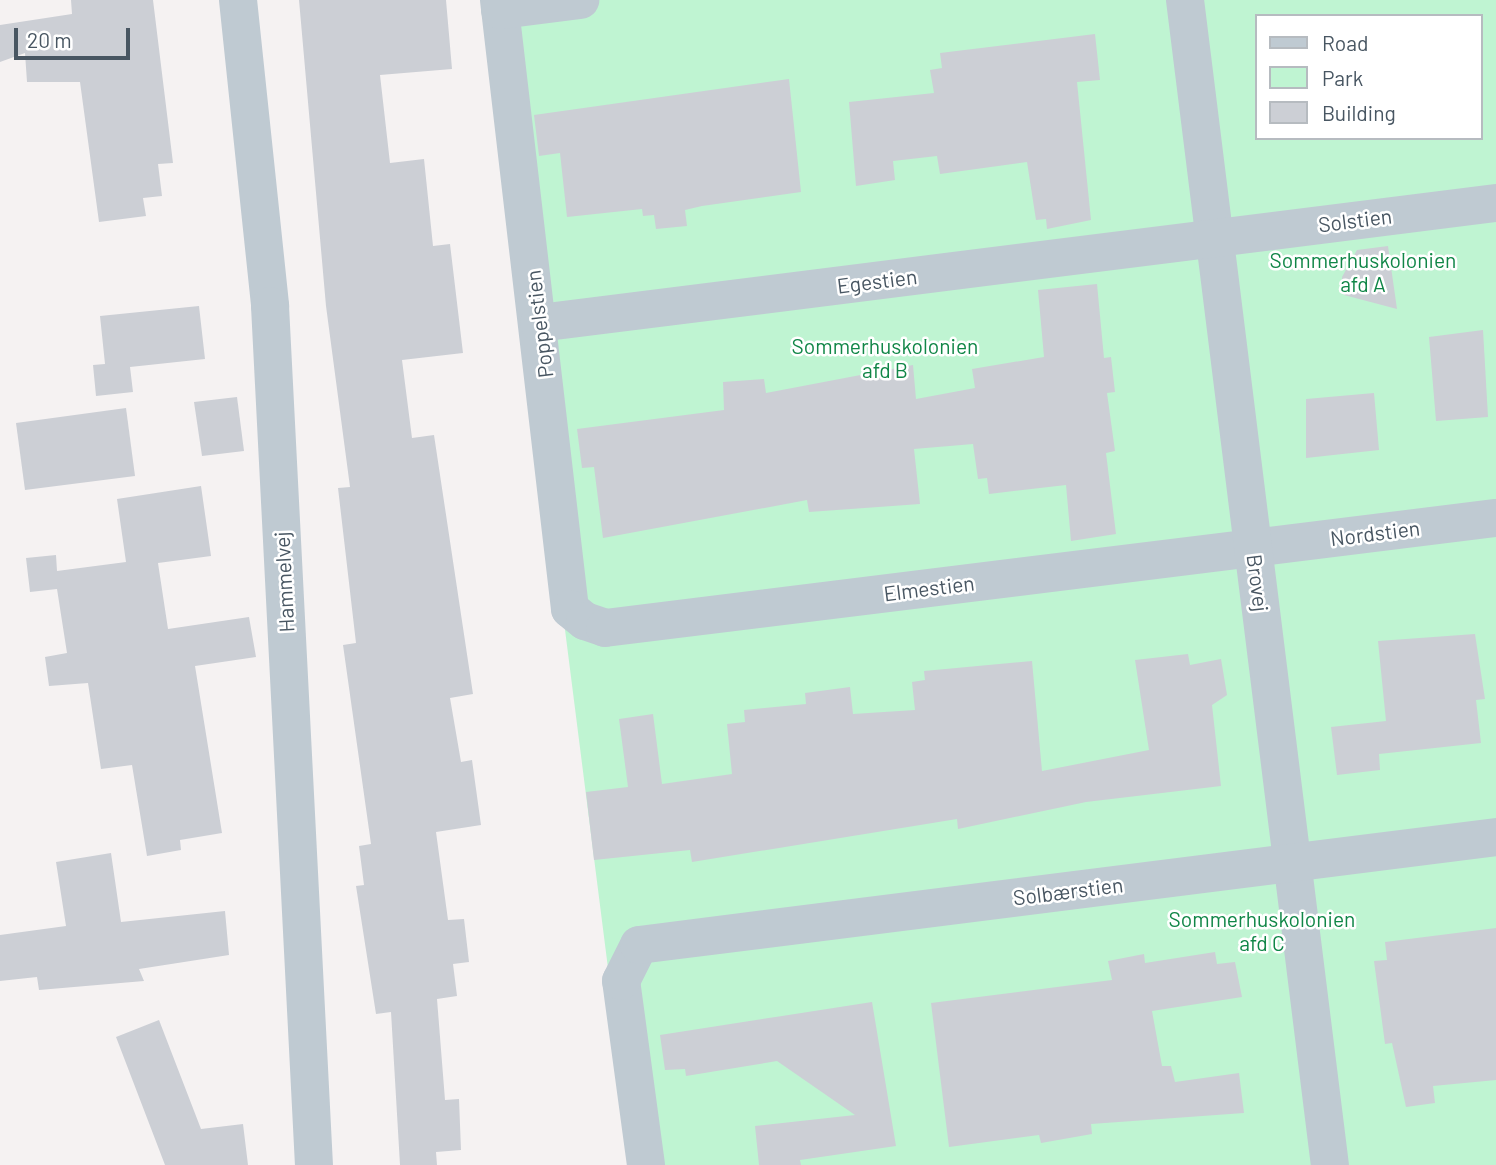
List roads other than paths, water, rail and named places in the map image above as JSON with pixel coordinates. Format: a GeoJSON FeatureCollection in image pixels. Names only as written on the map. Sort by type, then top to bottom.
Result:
{"type":"FeatureCollection","features":[{"type":"Feature","properties":{"kind":"street","name":"Hammelvej"},"geometry":{"type":"LineString","coordinates":[[239,0],[270,306],[314,1165]]}},
{"type":"Feature","properties":{"kind":"street"},"geometry":{"type":"LineString","coordinates":[[500,5],[580,0]]}},
{"type":"Feature","properties":{"kind":"street","name":"Brovej"},"geometry":{"type":"LineString","coordinates":[[1185,0],[1331,1165]]}},
{"type":"Feature","properties":{"kind":"street","name":"Poppelstien"},"geometry":{"type":"LineString","coordinates":[[500,5],[539,323],[570,609],[605,628]]}},
{"type":"Feature","properties":{"kind":"street","name":"Solstien"},"geometry":{"type":"LineString","coordinates":[[1215,238],[1496,202]]}},
{"type":"Feature","properties":{"kind":"street","name":"Egestien"},"geometry":{"type":"LineString","coordinates":[[539,323],[1215,238]]}},
{"type":"Feature","properties":{"kind":"street","name":"Nordstien"},"geometry":{"type":"LineString","coordinates":[[1253,548],[1496,518]]}},
{"type":"Feature","properties":{"kind":"street","name":"Elmestien"},"geometry":{"type":"LineString","coordinates":[[605,628],[1253,548]]}},
{"type":"Feature","properties":{"kind":"street","name":"Solbærstien"},"geometry":{"type":"LineString","coordinates":[[646,1165],[621,981],[639,945],[1496,837]]}},
{"type":"Feature","properties":{"kind":"park label","name":"Sommerhuskolonien afd A"},"geometry":{"type":"Point","coordinates":[1363,272]}},
{"type":"Feature","properties":{"kind":"park label","name":"Sommerhuskolonien afd B"},"geometry":{"type":"Point","coordinates":[885,358]}},
{"type":"Feature","properties":{"kind":"park label","name":"Sommerhuskolonien afd C"},"geometry":{"type":"Point","coordinates":[1262,931]}}]}
